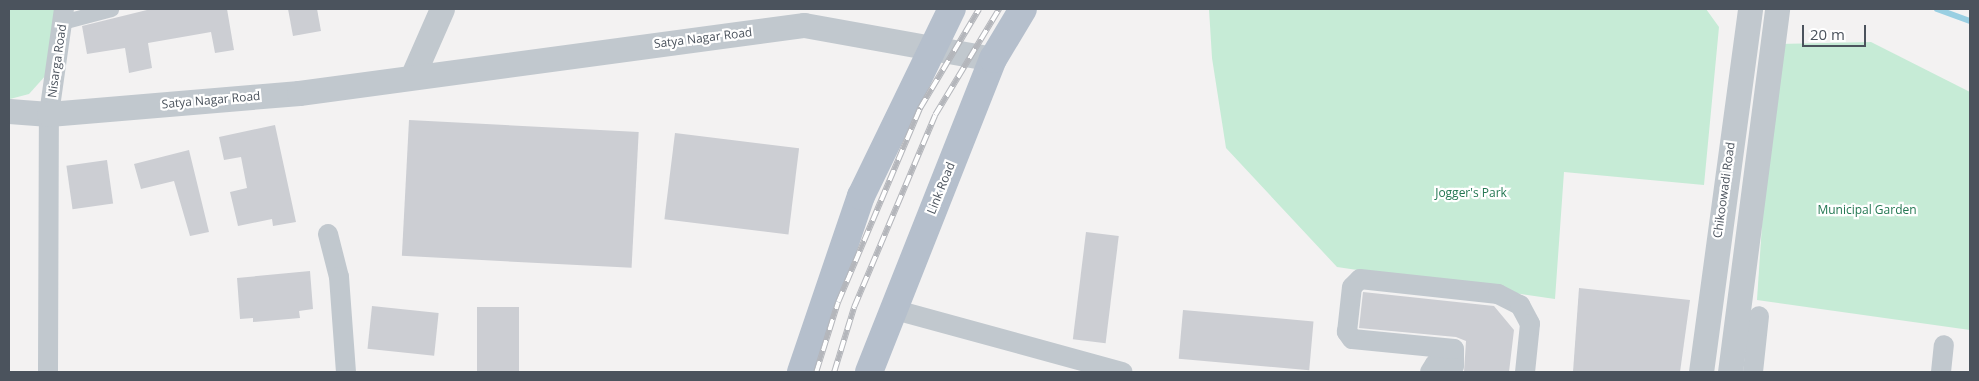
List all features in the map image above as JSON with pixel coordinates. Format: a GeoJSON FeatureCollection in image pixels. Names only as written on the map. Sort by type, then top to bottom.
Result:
{"type":"FeatureCollection","features":[{"type":"Feature","properties":{"kind":"main road"},"geometry":{"type":"LineString","coordinates":[[801,372],[861,196],[931,47],[952,9]]}},
{"type":"Feature","properties":{"kind":"main road","name":"Link Road"},"geometry":{"type":"LineString","coordinates":[[869,372],[892,309],[992,59],[1023,9]]}},
{"type":"Feature","properties":{"kind":"street"},"geometry":{"type":"LineString","coordinates":[[63,16],[110,9]]}},
{"type":"Feature","properties":{"kind":"street"},"geometry":{"type":"LineString","coordinates":[[413,75],[442,9]]}},
{"type":"Feature","properties":{"kind":"street","name":"Chikoowadi Road"},"geometry":{"type":"LineString","coordinates":[[1702,365],[1750,9]]}},
{"type":"Feature","properties":{"kind":"street"},"geometry":{"type":"LineString","coordinates":[[1742,367],[1751,186],[1777,11]]}},
{"type":"Feature","properties":{"kind":"street","name":"Nisarga Road"},"geometry":{"type":"LineString","coordinates":[[48,372],[49,114],[63,16]]}},
{"type":"Feature","properties":{"kind":"street","name":"Satya Nagar Road"},"geometry":{"type":"LineString","coordinates":[[9,111],[49,114],[299,93],[413,75],[804,26],[992,59]]}},
{"type":"Feature","properties":{"kind":"street"},"geometry":{"type":"LineString","coordinates":[[328,234],[339,277],[346,372]]}},
{"type":"Feature","properties":{"kind":"street"},"geometry":{"type":"LineString","coordinates":[[1430,372],[1435,364],[1454,366],[1454,349],[1352,339],[1347,332],[1352,287],[1360,279],[1498,294],[1520,305],[1530,324],[1525,372]]}},
{"type":"Feature","properties":{"kind":"street"},"geometry":{"type":"LineString","coordinates":[[892,309],[1123,372]]}},
{"type":"Feature","properties":{"kind":"street"},"geometry":{"type":"LineString","coordinates":[[1742,367],[1759,316]]}},
{"type":"Feature","properties":{"kind":"street"},"geometry":{"type":"LineString","coordinates":[[1941,372],[1944,345]]}},
{"type":"Feature","properties":{"kind":"street"},"geometry":{"type":"LineString","coordinates":[[1702,365],[1742,367]]}},
{"type":"Feature","properties":{"kind":"green space"},"geometry":{"type":"Polygon","coordinates":[[[9,9],[56,9],[47,74],[29,94],[10,99],[9,9]]]}},
{"type":"Feature","properties":{"kind":"green space","name":"Jogger's Park"},"geometry":{"type":"Polygon","coordinates":[[[1209,9],[1706,9],[1719,27],[1704,185],[1564,172],[1555,299],[1337,267],[1226,148],[1212,58],[1209,9]]]}},
{"type":"Feature","properties":{"kind":"green space","name":"Municipal Garden"},"geometry":{"type":"Polygon","coordinates":[[[1871,42],[1970,92],[1970,330],[1757,300],[1774,44],[1871,42]]]}},
{"type":"Feature","properties":{"kind":"building"},"geometry":{"type":"Polygon","coordinates":[[[151,9],[227,9],[234,50],[215,53],[211,32],[148,43],[152,68],[129,73],[125,48],[87,54],[82,26],[151,9]]]}},
{"type":"Feature","properties":{"kind":"building"},"geometry":{"type":"Polygon","coordinates":[[[288,9],[317,9],[321,31],[293,36],[288,9]]]}},
{"type":"Feature","properties":{"kind":"building"},"geometry":{"type":"Polygon","coordinates":[[[409,120],[639,132],[632,268],[402,256],[409,120]]]}},
{"type":"Feature","properties":{"kind":"building"},"geometry":{"type":"Polygon","coordinates":[[[275,125],[296,222],[273,226],[272,219],[238,226],[230,192],[247,188],[241,157],[224,160],[219,137],[275,125]]]}},
{"type":"Feature","properties":{"kind":"building"},"geometry":{"type":"Polygon","coordinates":[[[675,133],[799,148],[788,235],[664,219],[675,133]]]}},
{"type":"Feature","properties":{"kind":"building"},"geometry":{"type":"Polygon","coordinates":[[[189,150],[209,232],[190,236],[174,181],[141,189],[134,164],[189,150]]]}},
{"type":"Feature","properties":{"kind":"building"},"geometry":{"type":"Polygon","coordinates":[[[107,160],[113,204],[73,209],[66,166],[107,160]]]}},
{"type":"Feature","properties":{"kind":"building"},"geometry":{"type":"Polygon","coordinates":[[[1086,232],[1119,236],[1106,343],[1073,339],[1086,232]]]}},
{"type":"Feature","properties":{"kind":"building"},"geometry":{"type":"Polygon","coordinates":[[[310,271],[313,309],[299,311],[300,318],[253,322],[253,318],[240,319],[237,278],[310,271]]]}},
{"type":"Feature","properties":{"kind":"building"},"geometry":{"type":"Polygon","coordinates":[[[1579,288],[1690,300],[1680,372],[1573,372],[1579,288]]]}},
{"type":"Feature","properties":{"kind":"building"},"geometry":{"type":"Polygon","coordinates":[[[1363,292],[1494,306],[1514,330],[1509,372],[1464,372],[1466,341],[1456,337],[1359,328],[1363,292]]]}},
{"type":"Feature","properties":{"kind":"building"},"geometry":{"type":"Polygon","coordinates":[[[372,306],[439,313],[434,356],[368,349],[372,306]]]}},
{"type":"Feature","properties":{"kind":"building"},"geometry":{"type":"Polygon","coordinates":[[[477,307],[519,307],[519,372],[477,372],[477,307]]]}},
{"type":"Feature","properties":{"kind":"building"},"geometry":{"type":"Polygon","coordinates":[[[1183,310],[1314,321],[1309,370],[1179,359],[1183,310]]]}},
{"type":"Feature","properties":{"kind":"waterway"},"geometry":{"type":"LineString","coordinates":[[1937,9],[1970,21]]}},
{"type":"Feature","properties":{"kind":"railway"},"geometry":{"type":"LineString","coordinates":[[816,372],[838,302],[920,108],[979,9]]}},
{"type":"Feature","properties":{"kind":"railway"},"geometry":{"type":"LineString","coordinates":[[834,372],[854,307],[935,115],[999,9]]}}]}
